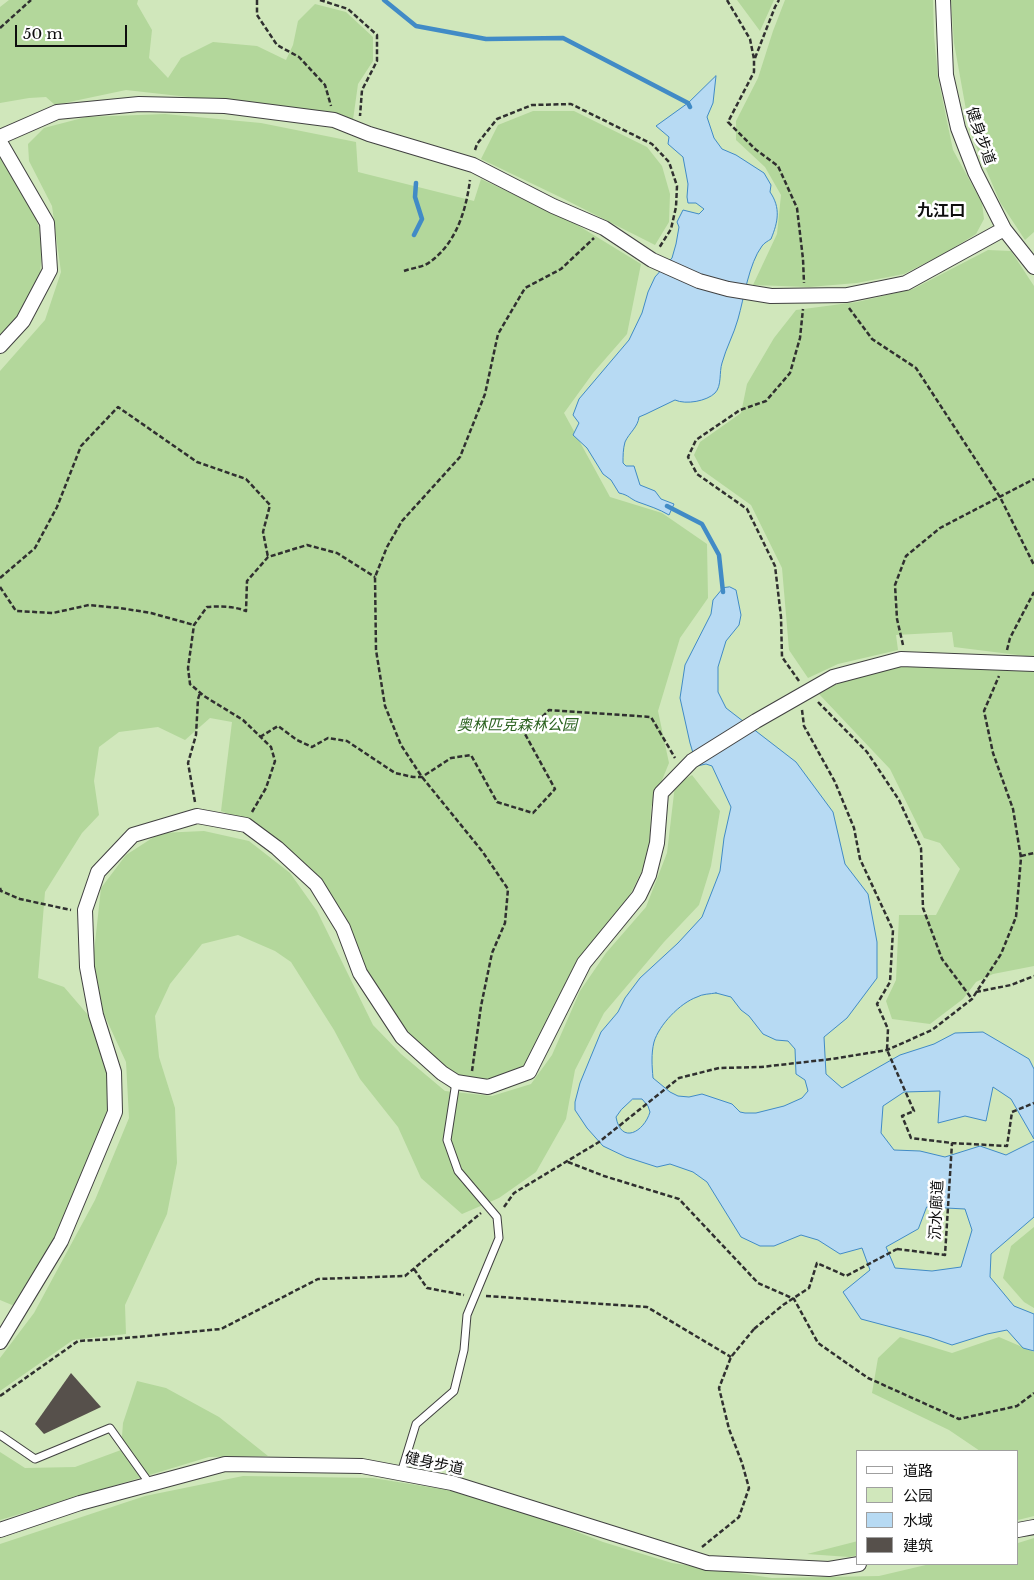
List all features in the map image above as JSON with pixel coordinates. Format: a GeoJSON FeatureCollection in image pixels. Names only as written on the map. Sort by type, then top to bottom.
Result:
{"type":"FeatureCollection","features":[{"type":"Feature","properties":{"kind":"street","name":"健身步道"},"geometry":{"type":"LineString","coordinates":[[943,0],[946,75],[958,128],[975,172],[1004,228],[1034,267]]}},
{"type":"Feature","properties":{"kind":"street"},"geometry":{"type":"LineString","coordinates":[[0,137],[57,112],[139,104],[225,106],[334,120],[364,132],[467,163],[553,206],[604,228],[656,262],[699,281],[728,289],[771,296],[840,295],[906,283],[1004,228]]}},
{"type":"Feature","properties":{"kind":"street"},"geometry":{"type":"LineString","coordinates":[[0,142],[48,223],[50,270],[23,320],[0,346]]}},
{"type":"Feature","properties":{"kind":"street"},"geometry":{"type":"LineString","coordinates":[[0,1342],[61,1242],[115,1112],[114,1072],[96,1015],[87,967],[85,910],[98,872],[133,834],[197,816],[246,825],[277,848],[316,884],[343,928],[360,973],[402,1037],[442,1073],[463,1083],[488,1087],[529,1072],[584,963],[639,896],[649,875],[657,843],[660,793],[687,766],[756,721],[832,677],[901,659],[1034,664]]}},
{"type":"Feature","properties":{"kind":"street","name":"健身步道"},"geometry":{"type":"LineString","coordinates":[[0,1530],[80,1503],[225,1464],[362,1466],[452,1483],[707,1563],[829,1569],[856,1564]]}},
{"type":"Feature","properties":{"kind":"street"},"geometry":{"type":"LineString","coordinates":[[1019,1530],[1034,1526]]}},
{"type":"Feature","properties":{"kind":"lane"},"geometry":{"type":"LineString","coordinates":[[401,1474],[416,1424],[454,1391],[464,1350],[467,1315],[499,1238],[497,1217],[458,1171],[447,1140],[463,1083]]}},
{"type":"Feature","properties":{"kind":"lane"},"geometry":{"type":"LineString","coordinates":[[0,1435],[35,1459],[110,1428],[150,1484]]}},
{"type":"Feature","properties":{"kind":"path"},"geometry":{"type":"LineString","coordinates":[[0,28],[31,0]]}},
{"type":"Feature","properties":{"kind":"path"},"geometry":{"type":"LineString","coordinates":[[258,0],[257,15],[277,45],[299,56],[326,85],[334,120]]}},
{"type":"Feature","properties":{"kind":"path"},"geometry":{"type":"LineString","coordinates":[[320,0],[348,9],[378,35],[377,61],[362,90],[364,132]]}},
{"type":"Feature","properties":{"kind":"path"},"geometry":{"type":"LineString","coordinates":[[727,0],[750,39],[754,59],[754,72],[728,122],[756,149],[778,166],[797,208],[804,259],[804,296],[800,338],[790,373],[766,401],[740,410],[696,440],[688,457],[697,474],[747,509],[776,566],[781,617],[782,657],[804,694],[867,752],[899,800],[920,848],[923,908],[942,958],[972,999]]}},
{"type":"Feature","properties":{"kind":"path"},"geometry":{"type":"LineString","coordinates":[[754,59],[774,7],[779,0]]}},
{"type":"Feature","properties":{"kind":"path"},"geometry":{"type":"LineString","coordinates":[[404,270],[429,263],[448,243],[463,217],[469,192],[467,163],[477,144],[497,119],[532,105],[571,104],[652,144],[669,162],[677,186],[676,207],[671,229],[656,262]]}},
{"type":"Feature","properties":{"kind":"path"},"geometry":{"type":"LineString","coordinates":[[463,1083],[492,953],[505,923],[508,889],[482,851],[422,777],[402,745],[385,706],[376,650],[375,577],[387,547],[402,521],[460,456],[484,394],[498,334],[525,288],[561,268],[604,228]]}},
{"type":"Feature","properties":{"kind":"path"},"geometry":{"type":"LineString","coordinates":[[840,295],[872,339],[916,368],[1000,497],[1034,565]]}},
{"type":"Feature","properties":{"kind":"path"},"geometry":{"type":"LineString","coordinates":[[0,578],[35,548],[57,507],[81,446],[118,407],[197,462],[246,480],[270,505],[263,532],[268,557]]}},
{"type":"Feature","properties":{"kind":"path"},"geometry":{"type":"LineString","coordinates":[[906,659],[897,619],[895,585],[906,556],[940,528],[1034,479]]}},
{"type":"Feature","properties":{"kind":"path"},"geometry":{"type":"LineString","coordinates":[[246,825],[253,808],[266,788],[275,761],[271,747],[243,720],[200,693],[190,684],[188,668],[194,625],[207,607],[229,607],[246,611],[247,581],[268,557],[307,545],[336,553],[375,577]]}},
{"type":"Feature","properties":{"kind":"path"},"geometry":{"type":"LineString","coordinates":[[0,588],[16,611],[53,614],[89,605],[151,613],[194,625]]}},
{"type":"Feature","properties":{"kind":"path"},"geometry":{"type":"LineString","coordinates":[[497,1217],[514,1193],[598,1142],[679,1078],[719,1068],[832,1060],[887,1050],[932,1030],[972,999],[1002,954],[1016,917],[1021,856],[1013,809],[993,753],[984,711],[1005,663],[1010,638],[1034,592]]}},
{"type":"Feature","properties":{"kind":"path"},"geometry":{"type":"LineString","coordinates":[[197,816],[194,788],[188,763],[196,735],[200,693]]}},
{"type":"Feature","properties":{"kind":"path"},"geometry":{"type":"LineString","coordinates":[[804,694],[804,726],[835,782],[854,828],[860,859],[893,930],[890,982],[877,1004],[888,1029],[887,1050],[914,1111],[902,1116],[911,1138],[952,1143],[1007,1146],[1012,1112],[1034,1104]]}},
{"type":"Feature","properties":{"kind":"path"},"geometry":{"type":"LineString","coordinates":[[260,737],[278,726],[297,740],[312,747],[328,738],[347,741],[394,773],[422,777],[452,758],[470,755],[497,802],[533,812],[555,788],[525,734],[549,710],[650,717],[687,766]]}},
{"type":"Feature","properties":{"kind":"path"},"geometry":{"type":"LineString","coordinates":[[1021,856],[1034,853]]}},
{"type":"Feature","properties":{"kind":"path"},"geometry":{"type":"LineString","coordinates":[[0,888],[1,891],[20,900],[66,909],[85,910]]}},
{"type":"Feature","properties":{"kind":"path"},"geometry":{"type":"LineString","coordinates":[[976,992],[1012,985],[1034,976]]}},
{"type":"Feature","properties":{"kind":"path","name":"沉水廊道"},"geometry":{"type":"LineString","coordinates":[[731,1357],[754,1329],[809,1288],[817,1263],[846,1276],[897,1248],[946,1255],[952,1143]]}},
{"type":"Feature","properties":{"kind":"path"},"geometry":{"type":"LineString","coordinates":[[567,1162],[604,1176],[679,1199],[758,1283],[794,1299],[818,1343],[868,1378],[959,1419],[1017,1406],[1034,1393]]}},
{"type":"Feature","properties":{"kind":"path"},"geometry":{"type":"LineString","coordinates":[[0,1396],[78,1341],[221,1329],[318,1279],[405,1276],[488,1206]]}},
{"type":"Feature","properties":{"kind":"path"},"geometry":{"type":"LineString","coordinates":[[414,1269],[427,1288],[475,1297]]}},
{"type":"Feature","properties":{"kind":"path"},"geometry":{"type":"LineString","coordinates":[[486,1296],[647,1307],[731,1357],[719,1388],[729,1429],[749,1488],[739,1517],[705,1546],[682,1555]]}},
{"type":"Feature","properties":{"kind":"green space","name":"奥林匹克森林公园"},"geometry":{"type":"Polygon","coordinates":[[[0,0],[1034,0],[1034,1580],[0,1580],[0,0]]]}},
{"type":"Feature","properties":{"kind":"green space"},"geometry":{"type":"Polygon","coordinates":[[[9,0],[138,0],[137,4],[152,30],[149,58],[168,78],[181,58],[213,42],[257,46],[286,60],[293,45],[298,21],[315,4],[346,12],[373,37],[373,61],[358,84],[353,120],[268,106],[126,90],[55,105],[46,97],[0,103],[0,7],[9,0]]]}},
{"type":"Feature","properties":{"kind":"green space"},"geometry":{"type":"Polygon","coordinates":[[[737,0],[774,0],[760,31],[737,0]]]}},
{"type":"Feature","properties":{"kind":"green space"},"geometry":{"type":"Polygon","coordinates":[[[785,0],[933,0],[938,78],[953,150],[982,203],[984,219],[976,234],[945,253],[904,274],[857,283],[809,287],[753,285],[777,234],[781,195],[765,167],[736,140],[736,121],[758,78],[785,0]]]}},
{"type":"Feature","properties":{"kind":"green space"},"geometry":{"type":"Polygon","coordinates":[[[951,0],[1034,0],[1034,232],[1025,240],[1000,202],[970,132],[954,43],[951,0]]]}},
{"type":"Feature","properties":{"kind":"green space"},"geometry":{"type":"Polygon","coordinates":[[[533,111],[574,111],[647,147],[662,166],[670,194],[669,222],[655,245],[481,159],[498,125],[533,111]]]}},
{"type":"Feature","properties":{"kind":"green space"},"geometry":{"type":"Polygon","coordinates":[[[165,114],[261,123],[356,142],[358,172],[474,201],[481,179],[574,223],[641,264],[627,334],[593,373],[564,413],[610,497],[662,513],[707,544],[708,598],[680,638],[658,711],[669,763],[651,807],[649,856],[629,897],[578,963],[523,1068],[487,1082],[457,1076],[420,1047],[395,1014],[363,963],[342,911],[305,863],[263,828],[221,811],[232,722],[210,718],[185,740],[158,727],[119,732],[99,747],[94,781],[99,815],[82,833],[45,892],[38,978],[64,987],[88,1015],[110,1066],[111,1114],[81,1196],[24,1302],[12,1305],[0,1300],[0,371],[45,320],[61,272],[52,206],[29,161],[28,144],[44,128],[86,117],[165,114]]]}},
{"type":"Feature","properties":{"kind":"green space"},"geometry":{"type":"Polygon","coordinates":[[[0,156],[29,201],[43,238],[39,287],[0,346],[0,156]]]}},
{"type":"Feature","properties":{"kind":"green space"},"geometry":{"type":"Polygon","coordinates":[[[988,250],[1011,251],[1034,286],[1034,657],[954,647],[952,632],[896,635],[898,650],[838,664],[808,678],[789,650],[782,568],[751,505],[702,470],[694,455],[700,442],[741,413],[747,384],[774,338],[796,310],[857,302],[913,289],[988,250]]]}},
{"type":"Feature","properties":{"kind":"green space"},"geometry":{"type":"Polygon","coordinates":[[[901,665],[1034,670],[1034,966],[993,974],[976,982],[963,999],[930,1024],[892,1019],[886,1001],[896,980],[899,915],[936,915],[960,869],[940,843],[924,838],[890,769],[819,694],[841,682],[901,665]]]}},
{"type":"Feature","properties":{"kind":"green space"},"geometry":{"type":"Polygon","coordinates":[[[692,775],[720,811],[711,866],[699,905],[664,942],[604,1013],[575,1070],[566,1119],[536,1172],[499,1198],[462,1214],[421,1178],[398,1127],[360,1079],[334,1030],[291,962],[275,951],[238,935],[202,944],[170,984],[155,1016],[159,1057],[175,1108],[177,1163],[167,1214],[125,1305],[126,1334],[73,1340],[0,1391],[0,1358],[34,1313],[95,1200],[129,1118],[126,1062],[103,1012],[93,961],[101,888],[126,855],[160,833],[204,831],[249,841],[290,873],[317,911],[373,1025],[401,1054],[445,1091],[492,1096],[531,1084],[552,1055],[580,991],[606,953],[646,907],[667,853],[675,785],[692,775]]]}},
{"type":"Feature","properties":{"kind":"green space"},"geometry":{"type":"Polygon","coordinates":[[[1034,1227],[1034,1308],[1024,1302],[1003,1278],[1011,1246],[1034,1227]]]}},
{"type":"Feature","properties":{"kind":"green space"},"geometry":{"type":"Polygon","coordinates":[[[900,1337],[952,1353],[999,1337],[1034,1352],[1034,1516],[1019,1520],[1019,1450],[979,1450],[949,1430],[872,1393],[878,1358],[900,1337]]]}},
{"type":"Feature","properties":{"kind":"green space"},"geometry":{"type":"Polygon","coordinates":[[[137,1381],[166,1388],[219,1417],[268,1456],[209,1457],[0,1520],[0,1452],[25,1468],[75,1467],[121,1450],[123,1423],[137,1381]]]}},
{"type":"Feature","properties":{"kind":"green space"},"geometry":{"type":"Polygon","coordinates":[[[243,1476],[373,1478],[466,1493],[534,1515],[603,1542],[672,1563],[772,1578],[879,1576],[926,1565],[1019,1565],[1019,1543],[1034,1538],[1034,1580],[0,1580],[0,1544],[145,1496],[243,1476]]]}},
{"type":"Feature","properties":{"kind":"green space"},"geometry":{"type":"Polygon","coordinates":[[[856,1542],[856,1555],[849,1557],[807,1554],[856,1542]]]}},
{"type":"Feature","properties":{"kind":"water"},"geometry":{"type":"Polygon","coordinates":[[[716,76],[713,103],[707,117],[714,138],[722,149],[736,155],[764,173],[771,185],[770,192],[776,204],[777,221],[771,239],[757,253],[750,271],[736,325],[722,363],[720,383],[715,393],[702,400],[685,402],[675,400],[639,417],[637,424],[625,442],[623,463],[626,466],[634,466],[640,485],[655,491],[661,499],[674,504],[669,515],[619,493],[611,480],[603,474],[587,448],[573,435],[579,423],[573,415],[579,399],[629,340],[642,313],[655,277],[672,258],[679,227],[677,222],[683,210],[699,214],[704,209],[696,203],[688,203],[688,184],[683,157],[668,144],[669,137],[656,126],[688,103],[716,76]]]}},
{"type":"Feature","properties":{"kind":"water"},"geometry":{"type":"Polygon","coordinates":[[[730,587],[736,590],[741,615],[739,625],[726,641],[718,667],[718,692],[726,708],[796,762],[833,812],[845,864],[868,894],[877,942],[877,978],[847,1018],[824,1037],[826,1074],[842,1088],[900,1055],[934,1044],[955,1033],[983,1032],[1029,1059],[1034,1069],[1034,1139],[1011,1099],[993,1087],[986,1121],[965,1116],[938,1123],[940,1091],[904,1092],[883,1106],[881,1133],[894,1150],[920,1151],[945,1157],[980,1146],[1006,1155],[1034,1141],[1034,1217],[991,1254],[990,1277],[1014,1306],[1034,1314],[1034,1351],[1023,1348],[1007,1330],[952,1345],[861,1319],[843,1292],[870,1270],[862,1248],[840,1254],[818,1240],[801,1235],[774,1246],[760,1246],[741,1237],[707,1182],[693,1172],[670,1164],[657,1167],[626,1157],[603,1146],[587,1128],[575,1110],[580,1083],[601,1032],[618,1012],[625,998],[640,978],[678,943],[702,917],[720,871],[724,838],[731,807],[712,766],[706,764],[697,766],[680,698],[685,665],[711,614],[713,600],[723,588],[730,587]],[[716,993],[701,995],[690,1000],[677,1009],[665,1022],[654,1042],[652,1056],[653,1078],[678,1096],[689,1097],[702,1094],[732,1104],[740,1112],[745,1113],[756,1113],[784,1106],[802,1098],[808,1091],[805,1080],[796,1074],[795,1049],[788,1041],[776,1040],[763,1034],[731,997],[716,993]],[[633,1099],[616,1117],[619,1126],[627,1133],[638,1130],[650,1112],[642,1099],[633,1099]],[[927,1207],[918,1229],[886,1247],[895,1268],[932,1271],[961,1267],[972,1230],[965,1209],[927,1207]]]}},
{"type":"Feature","properties":{"kind":"building"},"geometry":{"type":"Polygon","coordinates":[[[71,1373],[101,1407],[44,1434],[35,1424],[71,1373]]]}},
{"type":"Feature","properties":{"kind":"waterway"},"geometry":{"type":"LineString","coordinates":[[384,0],[416,26],[486,39],[563,38],[688,103],[690,107]]}},
{"type":"Feature","properties":{"kind":"waterway"},"geometry":{"type":"LineString","coordinates":[[414,235],[422,219],[415,197],[416,183]]}},
{"type":"Feature","properties":{"kind":"waterway"},"geometry":{"type":"LineString","coordinates":[[667,506],[702,524],[719,555],[723,592]]}},
{"type":"Feature","properties":{"kind":"district","name":"九江口"},"geometry":{"type":"Point","coordinates":[941,211]}}]}
